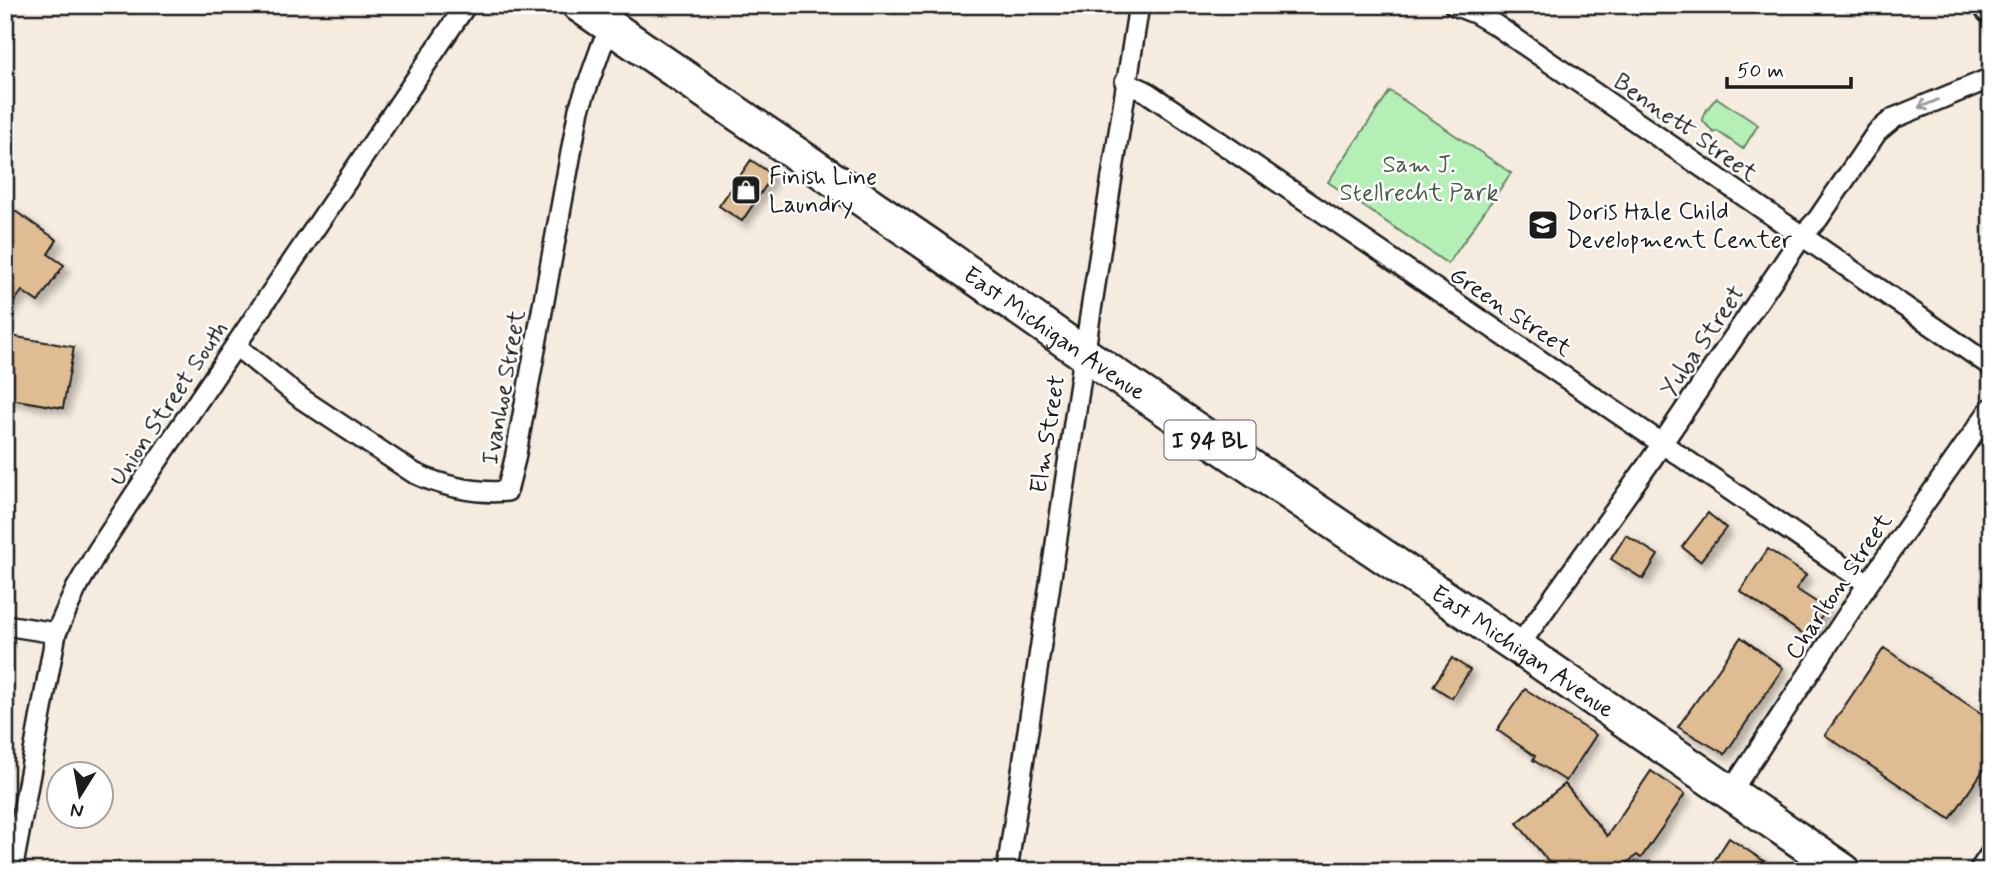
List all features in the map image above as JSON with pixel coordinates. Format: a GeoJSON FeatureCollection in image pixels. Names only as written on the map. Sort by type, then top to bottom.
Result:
{"type":"FeatureCollection","features":[{"type":"Feature","properties":{"kind":"highway","name":"East Michigan Avenue"},"geometry":{"type":"LineString","coordinates":[[579,5],[929,245],[1084,355],[1518,647],[1844,871]]}},
{"type":"Feature","properties":{"kind":"street","name":"Union Street South"},"geometry":{"type":"LineString","coordinates":[[12,871],[10,846],[56,634],[76,589],[97,552],[466,5]]}},
{"type":"Feature","properties":{"kind":"street","name":"Elm Street"},"geometry":{"type":"LineString","coordinates":[[1007,871],[1125,82],[1139,5]]}},
{"type":"Feature","properties":{"kind":"street","name":"Bennett Street"},"geometry":{"type":"LineString","coordinates":[[1454,5],[1497,26],[1991,366]]}},
{"type":"Feature","properties":{"kind":"street","name":"Ivanhoe Street"},"geometry":{"type":"LineString","coordinates":[[236,346],[302,399],[414,474],[430,481],[491,493],[507,491],[579,109],[602,45],[613,29]]}},
{"type":"Feature","properties":{"kind":"street","name":"Yuba Street"},"geometry":{"type":"LineString","coordinates":[[1518,647],[1663,443],[1802,236],[1818,219],[1877,132],[1894,118],[1991,78]]}},
{"type":"Feature","properties":{"kind":"street","name":"Green Street"},"geometry":{"type":"LineString","coordinates":[[1125,82],[1145,92],[1868,584]]}},
{"type":"Feature","properties":{"kind":"street","name":"Charlton Street"},"geometry":{"type":"LineString","coordinates":[[1730,793],[1868,584],[1991,408]]}},
{"type":"Feature","properties":{"kind":"street"},"geometry":{"type":"LineString","coordinates":[[5,625],[56,634]]}},
{"type":"Feature","properties":{"kind":"street"},"geometry":{"type":"LineString","coordinates":[[1979,871],[1991,853]]}},
{"type":"Feature","properties":{"kind":"green space","name":"Sam J. Stellrecht Park"},"geometry":{"type":"Polygon","coordinates":[[[1390,91],[1511,173],[1448,264],[1328,182],[1390,91]]]}},
{"type":"Feature","properties":{"kind":"green space"},"geometry":{"type":"Polygon","coordinates":[[[1717,98],[1758,125],[1743,149],[1717,131],[1714,133],[1703,121],[1708,108],[1717,98]]]}},
{"type":"Feature","properties":{"kind":"building","name":"Finish Line Laundry"},"geometry":{"type":"Polygon","coordinates":[[[751,160],[773,175],[742,221],[719,206],[751,160]]]}},
{"type":"Feature","properties":{"kind":"building"},"geometry":{"type":"Polygon","coordinates":[[[5,204],[57,240],[48,254],[64,265],[38,302],[22,291],[5,314],[5,204]]]}},
{"type":"Feature","properties":{"kind":"building"},"geometry":{"type":"Polygon","coordinates":[[[5,335],[74,347],[63,408],[5,398],[5,335]]]}},
{"type":"Feature","properties":{"kind":"building"},"geometry":{"type":"Polygon","coordinates":[[[1708,513],[1726,528],[1700,561],[1682,547],[1708,513]]]}},
{"type":"Feature","properties":{"kind":"building"},"geometry":{"type":"Polygon","coordinates":[[[1626,535],[1658,555],[1643,579],[1611,559],[1626,535]]]}},
{"type":"Feature","properties":{"kind":"building"},"geometry":{"type":"Polygon","coordinates":[[[1768,549],[1806,575],[1796,589],[1827,609],[1807,637],[1740,591],[1768,549]]]}},
{"type":"Feature","properties":{"kind":"building"},"geometry":{"type":"Polygon","coordinates":[[[1741,637],[1783,668],[1725,754],[1678,727],[1741,637]]]}},
{"type":"Feature","properties":{"kind":"building"},"geometry":{"type":"Polygon","coordinates":[[[1884,648],[1991,720],[1991,759],[1950,819],[1825,735],[1884,648]]]}},
{"type":"Feature","properties":{"kind":"building"},"geometry":{"type":"Polygon","coordinates":[[[1452,658],[1470,670],[1452,698],[1433,686],[1452,658]]]}},
{"type":"Feature","properties":{"kind":"building"},"geometry":{"type":"Polygon","coordinates":[[[1525,689],[1596,735],[1566,781],[1533,760],[1535,756],[1497,730],[1525,689]]]}},
{"type":"Feature","properties":{"kind":"building"},"geometry":{"type":"Polygon","coordinates":[[[1651,771],[1685,794],[1641,858],[1637,855],[1617,871],[1556,871],[1517,823],[1565,784],[1607,836],[1651,771]]]}},
{"type":"Feature","properties":{"kind":"building"},"geometry":{"type":"Polygon","coordinates":[[[1729,838],[1779,871],[1708,871],[1729,838]]]}},
{"type":"Feature","properties":{"kind":"place","name":"Finish Line Laundry"},"geometry":{"type":"Point","coordinates":[746,190]}},
{"type":"Feature","properties":{"kind":"place","name":"Doris Hale Child Development Center"},"geometry":{"type":"Point","coordinates":[1543,225]}}]}
